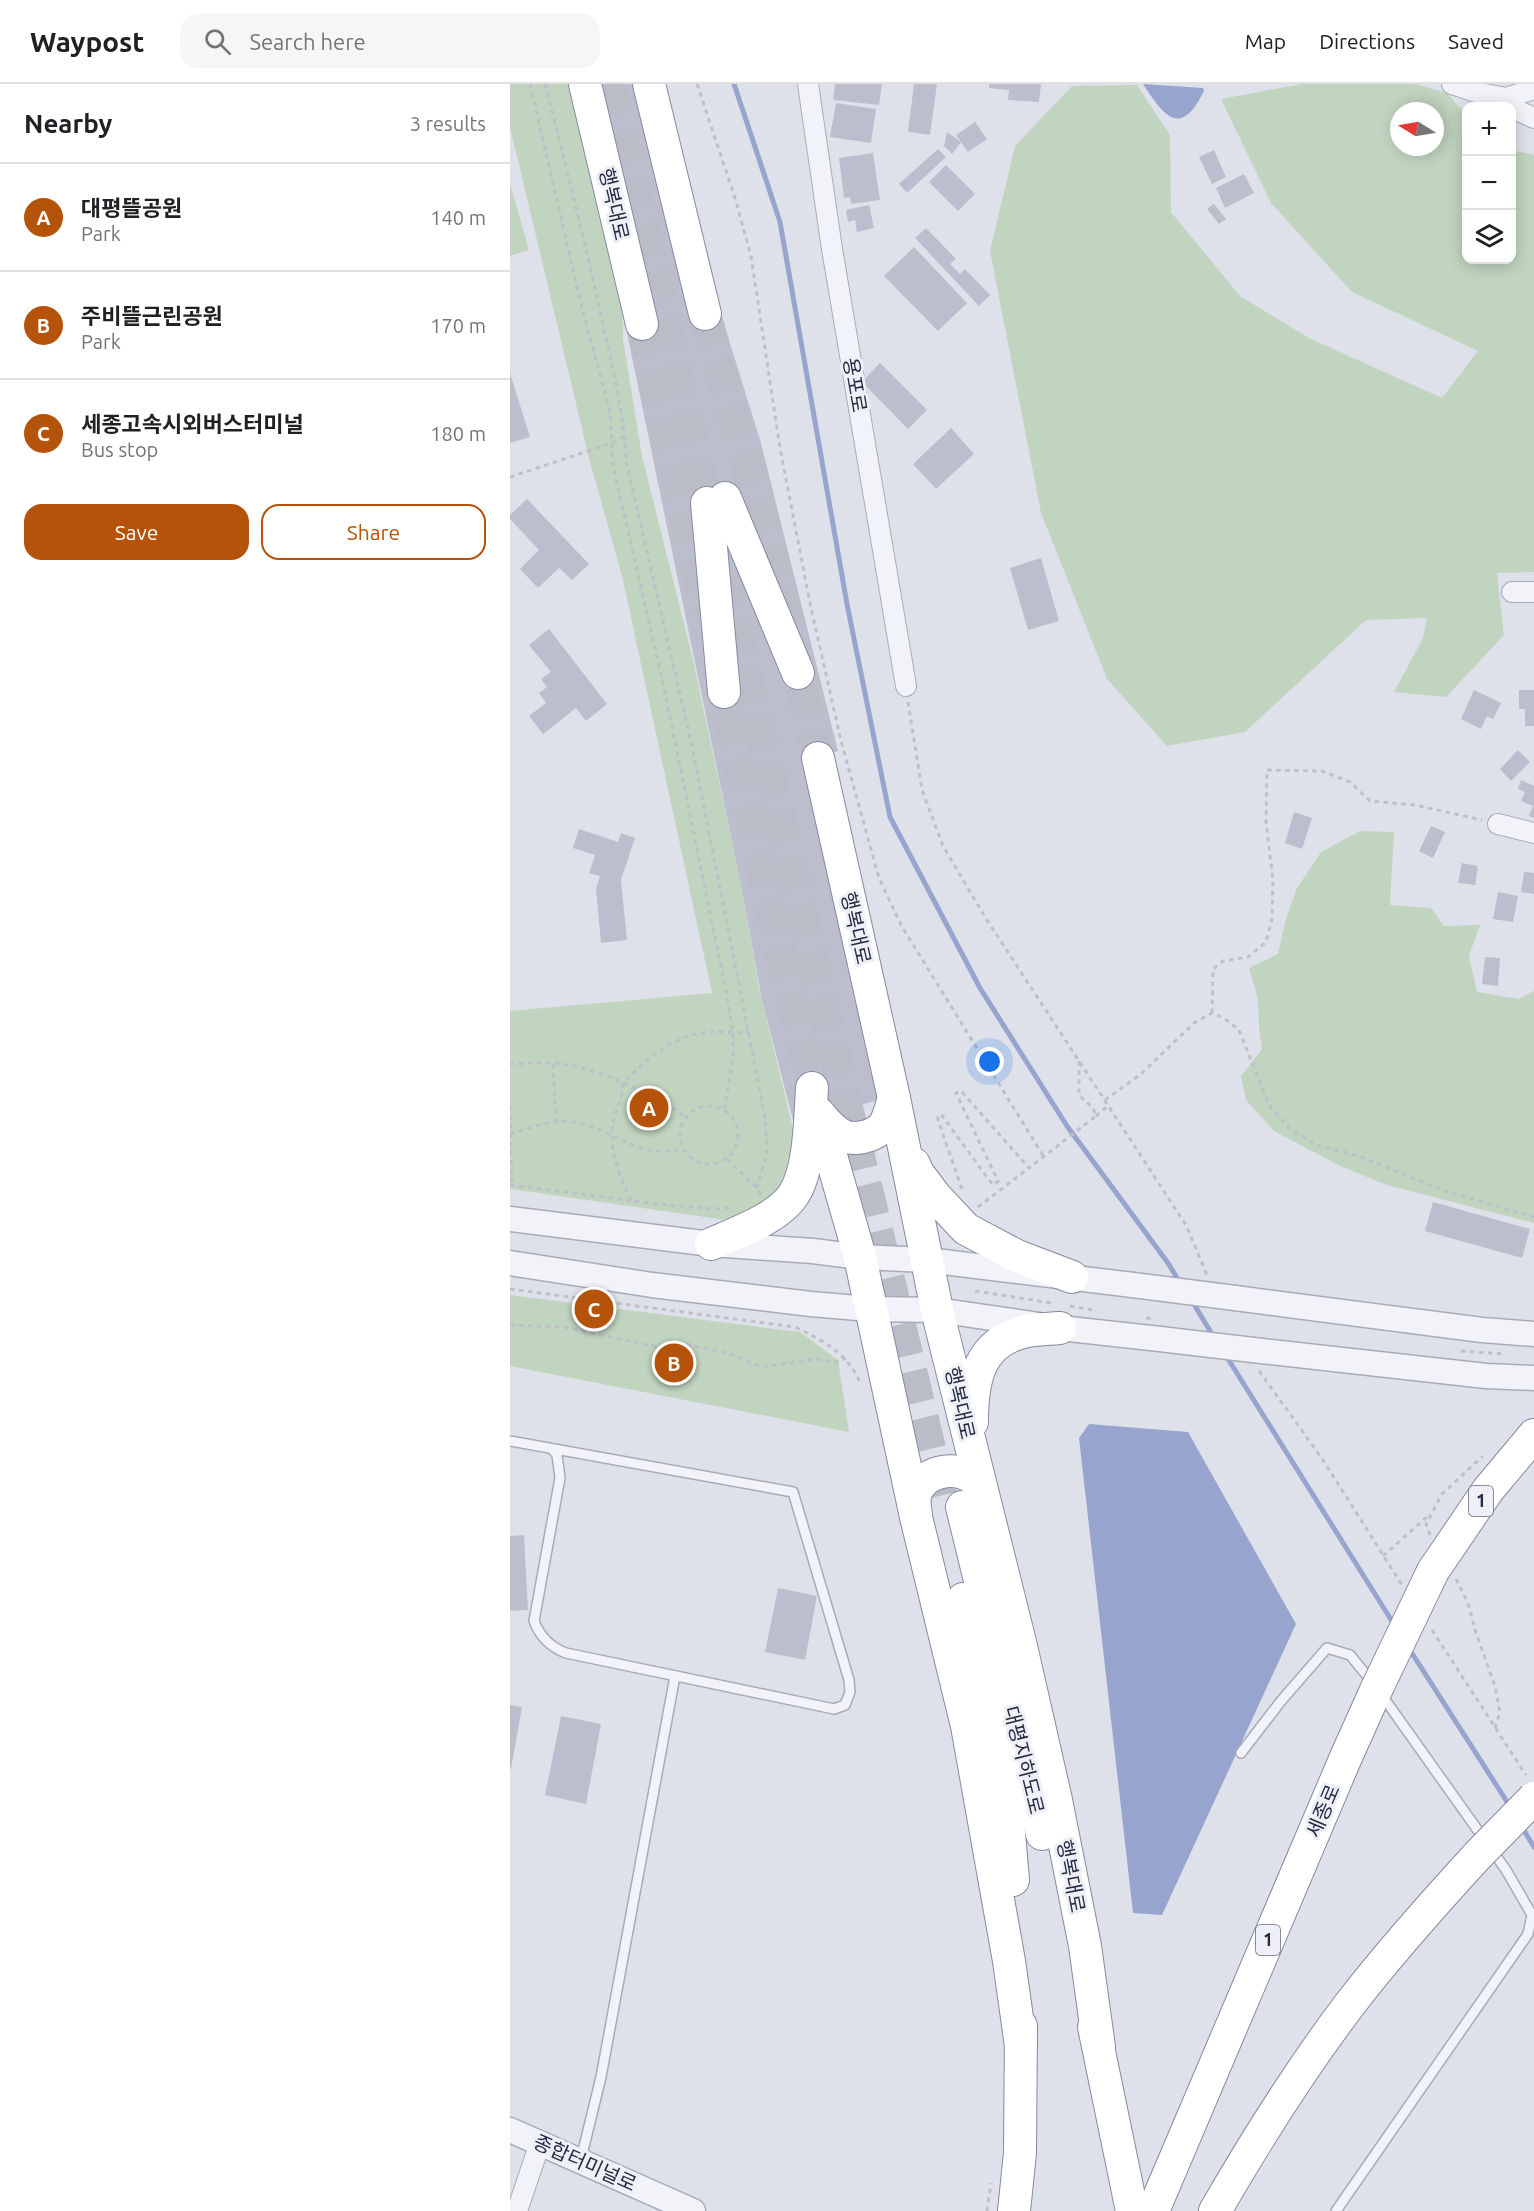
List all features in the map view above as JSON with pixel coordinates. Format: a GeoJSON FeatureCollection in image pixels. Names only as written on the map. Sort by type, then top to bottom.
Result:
{"type":"FeatureCollection","features":[{"type":"Feature","properties":{"kind":"highway","name":"행복대로"},"geometry":{"type":"LineString","coordinates":[[585,84],[642,324]]}},
{"type":"Feature","properties":{"kind":"highway"},"geometry":{"type":"LineString","coordinates":[[649,84],[705,314]]}},
{"type":"Feature","properties":{"kind":"highway"},"geometry":{"type":"LineString","coordinates":[[664,84],[672,115],[666,159]]}},
{"type":"Feature","properties":{"kind":"highway"},"geometry":{"type":"LineString","coordinates":[[724,692],[716,500],[798,673]]}},
{"type":"Feature","properties":{"kind":"highway","name":"행복대로"},"geometry":{"type":"LineString","coordinates":[[818,758],[903,1139],[938,1310],[956,1499],[967,1726],[1009,1961],[1021,2046],[1020,2153]]}},
{"type":"Feature","properties":{"kind":"highway"},"geometry":{"type":"LineString","coordinates":[[815,1101],[831,1128],[842,1136],[857,1138],[867,1136],[884,1124],[894,1098]]}},
{"type":"Feature","properties":{"kind":"highway","name":"행복대로"},"geometry":{"type":"LineString","coordinates":[[815,1101],[860,1257],[870,1309],[956,1499]]}},
{"type":"Feature","properties":{"kind":"highway"},"geometry":{"type":"LineString","coordinates":[[711,1244],[757,1223],[794,1196],[801,1182],[815,1101]]}},
{"type":"Feature","properties":{"kind":"highway"},"geometry":{"type":"LineString","coordinates":[[903,1139],[918,1173],[936,1197],[966,1229],[1017,1256],[1072,1278]]}},
{"type":"Feature","properties":{"kind":"highway"},"geometry":{"type":"LineString","coordinates":[[956,1499],[978,1371],[990,1348],[1006,1338],[1027,1331],[1060,1328]]}},
{"type":"Feature","properties":{"kind":"highway","name":"세종로"},"geometry":{"type":"LineString","coordinates":[[1157,2202],[1377,1688],[1444,1574],[1488,1490],[1534,1435]]}},
{"type":"Feature","properties":{"kind":"highway","name":"대평지하도로"},"geometry":{"type":"LineString","coordinates":[[956,1499],[1030,1790],[1099,2047],[1132,2211]]}},
{"type":"Feature","properties":{"kind":"highway"},"geometry":{"type":"LineString","coordinates":[[1215,2211],[1287,2094],[1350,2004],[1421,1917],[1478,1855],[1531,1788]]}},
{"type":"Feature","properties":{"kind":"highway"},"geometry":{"type":"LineString","coordinates":[[1002,2211],[1020,2153]]}},
{"type":"Feature","properties":{"kind":"highway"},"geometry":{"type":"LineString","coordinates":[[1014,2211],[1020,2153]]}},
{"type":"Feature","properties":{"kind":"street","name":"용포로"},"geometry":{"type":"LineString","coordinates":[[808,84],[832,249],[906,686]]}},
{"type":"Feature","properties":{"kind":"street"},"geometry":{"type":"LineString","coordinates":[[1452,84],[1499,102]]}},
{"type":"Feature","properties":{"kind":"street"},"geometry":{"type":"LineString","coordinates":[[1479,93],[1506,98],[1534,89]]}},
{"type":"Feature","properties":{"kind":"street"},"geometry":{"type":"LineString","coordinates":[[1516,110],[1534,118]]}},
{"type":"Feature","properties":{"kind":"street"},"geometry":{"type":"LineString","coordinates":[[1512,592],[1534,592]]}},
{"type":"Feature","properties":{"kind":"street"},"geometry":{"type":"LineString","coordinates":[[1498,824],[1534,833]]}},
{"type":"Feature","properties":{"kind":"street"},"geometry":{"type":"LineString","coordinates":[[510,1219],[711,1244],[813,1251],[860,1257],[927,1260],[1482,1330],[1534,1334]]}},
{"type":"Feature","properties":{"kind":"street"},"geometry":{"type":"LineString","coordinates":[[510,1263],[652,1285],[811,1304],[870,1309],[938,1310],[1060,1328],[1160,1339],[1254,1357],[1534,1378]]}},
{"type":"Feature","properties":{"kind":"street","name":"종합터미널로"},"geometry":{"type":"LineString","coordinates":[[510,2130],[693,2211]]}},
{"type":"Feature","properties":{"kind":"street"},"geometry":{"type":"LineString","coordinates":[[517,2211],[540,2143]]}},
{"type":"Feature","properties":{"kind":"lane"},"geometry":{"type":"LineString","coordinates":[[510,1441],[793,1492],[849,1680],[848,1701],[834,1709],[566,1653],[553,1647],[540,1634],[534,1616],[560,1478],[557,1455],[552,1449]]}},
{"type":"Feature","properties":{"kind":"lane"},"geometry":{"type":"LineString","coordinates":[[1241,1752],[1327,1648],[1350,1655],[1377,1688],[1506,1870],[1532,1915],[1528,1934],[1336,2211]]}},
{"type":"Feature","properties":{"kind":"lane"},"geometry":{"type":"LineString","coordinates":[[581,2162],[601,2077],[675,1676]]}},
{"type":"Feature","properties":{"kind":"path"},"geometry":{"type":"LineString","coordinates":[[531,84],[580,300],[610,412],[613,466],[663,683],[722,972],[733,1033],[734,1059],[724,1110]]}},
{"type":"Feature","properties":{"kind":"path"},"geometry":{"type":"LineString","coordinates":[[545,84],[586,247],[616,381],[625,436],[626,461],[692,746],[750,1032],[765,1116],[767,1154],[757,1188]]}},
{"type":"Feature","properties":{"kind":"path"},"geometry":{"type":"LineString","coordinates":[[697,84],[735,198],[751,256],[780,448],[810,603],[846,762],[879,878],[901,925],[1044,1157]]}},
{"type":"Feature","properties":{"kind":"path"},"geometry":{"type":"LineString","coordinates":[[510,477],[612,443],[625,436]]}},
{"type":"Feature","properties":{"kind":"path"},"geometry":{"type":"LineString","coordinates":[[906,686],[922,789],[943,846],[985,916],[1186,1225],[1209,1278]]}},
{"type":"Feature","properties":{"kind":"path"},"geometry":{"type":"LineString","coordinates":[[1212,1013],[1213,969],[1223,961],[1248,957],[1266,942],[1272,919],[1273,880],[1266,822],[1267,770],[1322,771],[1350,782],[1370,801],[1415,805],[1498,824]]}},
{"type":"Feature","properties":{"kind":"path"},"geometry":{"type":"LineString","coordinates":[[1104,1100],[1141,1074],[1194,1023],[1212,1013]]}},
{"type":"Feature","properties":{"kind":"path"},"geometry":{"type":"LineString","coordinates":[[1212,1013],[1224,1018],[1239,1030],[1269,1105],[1289,1128],[1316,1146],[1359,1156],[1442,1190],[1534,1216]]}},
{"type":"Feature","properties":{"kind":"path"},"geometry":{"type":"LineString","coordinates":[[632,1201],[612,1150],[611,1134],[623,1092],[623,1083],[659,1050],[675,1041],[702,1033],[750,1032]]}},
{"type":"Feature","properties":{"kind":"path"},"geometry":{"type":"LineString","coordinates":[[1079,1059],[1079,1095],[1093,1108],[1096,1116]]}},
{"type":"Feature","properties":{"kind":"path"},"geometry":{"type":"LineString","coordinates":[[553,1063],[556,1122]]}},
{"type":"Feature","properties":{"kind":"path"},"geometry":{"type":"LineString","coordinates":[[510,1064],[553,1063],[584,1070],[623,1083],[655,1098],[686,1117]]}},
{"type":"Feature","properties":{"kind":"path"},"geometry":{"type":"LineString","coordinates":[[964,1192],[940,1126],[938,1117],[941,1114],[989,1180],[994,1185],[998,1181],[956,1093],[961,1091],[1029,1168]]}},
{"type":"Feature","properties":{"kind":"path"},"geometry":{"type":"LineString","coordinates":[[510,1106],[511,1185],[715,1209],[736,1206]]}},
{"type":"Feature","properties":{"kind":"path"},"geometry":{"type":"LineString","coordinates":[[708,1106],[724,1110],[736,1125],[738,1134],[733,1152],[727,1159],[711,1164],[694,1161],[683,1149],[680,1132],[686,1117],[700,1107],[708,1106]]}},
{"type":"Feature","properties":{"kind":"path"},"geometry":{"type":"LineString","coordinates":[[971,1212],[1108,1106]]}},
{"type":"Feature","properties":{"kind":"path"},"geometry":{"type":"LineString","coordinates":[[511,1134],[542,1124],[572,1122],[611,1134],[644,1151],[658,1153],[683,1149]]}},
{"type":"Feature","properties":{"kind":"path"},"geometry":{"type":"LineString","coordinates":[[727,1159],[757,1188],[763,1199]]}},
{"type":"Feature","properties":{"kind":"path"},"geometry":{"type":"LineString","coordinates":[[510,1289],[795,1327],[815,1336],[846,1358],[864,1390]]}},
{"type":"Feature","properties":{"kind":"path"},"geometry":{"type":"LineString","coordinates":[[510,1325],[563,1327],[658,1347],[668,1341],[728,1353],[762,1367],[814,1359],[836,1362],[846,1358]]}},
{"type":"Feature","properties":{"kind":"path"},"geometry":{"type":"LineString","coordinates":[[1254,1357],[1402,1585]]}},
{"type":"Feature","properties":{"kind":"path"},"geometry":{"type":"LineString","coordinates":[[1383,1556],[1432,1513]]}},
{"type":"Feature","properties":{"kind":"path"},"geometry":{"type":"LineString","coordinates":[[1444,1574],[1468,1603],[1495,1686],[1500,1713],[1495,1728]]}},
{"type":"Feature","properties":{"kind":"path"},"geometry":{"type":"LineString","coordinates":[[1427,1623],[1531,1788]]}},
{"type":"Feature","properties":{"kind":"path"},"geometry":{"type":"LineString","coordinates":[[987,2211],[992,2176]]}},
{"type":"Feature","properties":{"kind":"green space"},"geometry":{"type":"Polygon","coordinates":[[[510,84],[575,84],[622,296],[623,339],[642,456],[693,660],[742,889],[759,988],[793,1129],[790,1179],[750,1216],[726,1220],[510,1189],[510,1011],[712,993],[622,576],[589,458],[510,127],[510,84]]]}},
{"type":"Feature","properties":{"kind":"green space"},"geometry":{"type":"Polygon","coordinates":[[[1302,84],[1415,84],[1447,93],[1462,110],[1462,264],[1516,264],[1516,151],[1534,155],[1534,572],[1497,573],[1504,635],[1446,697],[1394,692],[1423,638],[1427,618],[1366,620],[1245,732],[1167,746],[1107,679],[1041,513],[990,251],[1015,146],[1072,86],[1137,85],[1170,135],[1171,212],[1240,296],[1309,338],[1442,398],[1478,351],[1352,292],[1271,203],[1221,99],[1302,84]]]}},
{"type":"Feature","properties":{"kind":"green space"},"geometry":{"type":"Polygon","coordinates":[[[510,184],[529,250],[510,256],[510,184]]]}},
{"type":"Feature","properties":{"kind":"green space"},"geometry":{"type":"Polygon","coordinates":[[[1360,831],[1394,832],[1390,905],[1431,908],[1444,926],[1480,925],[1469,956],[1477,992],[1519,999],[1534,991],[1534,1223],[1387,1185],[1340,1166],[1274,1131],[1246,1100],[1241,1076],[1262,1049],[1258,999],[1249,968],[1278,954],[1286,919],[1297,888],[1321,852],[1360,831]]]}},
{"type":"Feature","properties":{"kind":"green space"},"geometry":{"type":"Polygon","coordinates":[[[510,1295],[800,1332],[838,1360],[849,1432],[510,1366],[510,1295]]]}},
{"type":"Feature","properties":{"kind":"water"},"geometry":{"type":"Polygon","coordinates":[[[1143,84],[1203,88],[1204,91],[1187,115],[1172,118],[1158,105],[1143,84]]]}},
{"type":"Feature","properties":{"kind":"water"},"geometry":{"type":"Polygon","coordinates":[[[1089,1424],[1188,1432],[1296,1624],[1162,1915],[1133,1913],[1079,1438],[1089,1424]]]}},
{"type":"Feature","properties":{"kind":"building"},"geometry":{"type":"Polygon","coordinates":[[[594,84],[641,84],[719,308],[761,443],[838,751],[818,758],[884,1098],[868,1103],[793,1120],[762,1000],[742,890],[626,328],[642,324],[594,84]]]}},
{"type":"Feature","properties":{"kind":"building"},"geometry":{"type":"Polygon","coordinates":[[[835,84],[882,84],[879,105],[833,100],[835,84]]]}},
{"type":"Feature","properties":{"kind":"building"},"geometry":{"type":"Polygon","coordinates":[[[914,84],[937,84],[930,135],[908,132],[914,84]]]}},
{"type":"Feature","properties":{"kind":"building"},"geometry":{"type":"Polygon","coordinates":[[[989,84],[1041,84],[1039,102],[1008,100],[1009,90],[989,88],[989,84]]]}},
{"type":"Feature","properties":{"kind":"building"},"geometry":{"type":"Polygon","coordinates":[[[836,103],[876,109],[871,143],[830,137],[836,103]]]}},
{"type":"Feature","properties":{"kind":"building"},"geometry":{"type":"Polygon","coordinates":[[[975,122],[987,139],[968,152],[956,135],[975,122]]]}},
{"type":"Feature","properties":{"kind":"building"},"geometry":{"type":"Polygon","coordinates":[[[947,132],[961,142],[952,154],[944,146],[947,132]]]}},
{"type":"Feature","properties":{"kind":"building"},"geometry":{"type":"Polygon","coordinates":[[[938,149],[946,157],[907,193],[899,184],[938,149]]]}},
{"type":"Feature","properties":{"kind":"building"},"geometry":{"type":"Polygon","coordinates":[[[1214,150],[1226,177],[1212,184],[1199,157],[1214,150]]]}},
{"type":"Feature","properties":{"kind":"building"},"geometry":{"type":"Polygon","coordinates":[[[873,153],[880,200],[851,204],[850,197],[844,198],[839,158],[873,153]]]}},
{"type":"Feature","properties":{"kind":"building"},"geometry":{"type":"Polygon","coordinates":[[[946,165],[975,194],[958,211],[929,182],[946,165]]]}},
{"type":"Feature","properties":{"kind":"building"},"geometry":{"type":"Polygon","coordinates":[[[1244,174],[1254,193],[1225,208],[1216,188],[1244,174]]]}},
{"type":"Feature","properties":{"kind":"building"},"geometry":{"type":"Polygon","coordinates":[[[1214,204],[1226,219],[1219,224],[1207,209],[1214,204]]]}},
{"type":"Feature","properties":{"kind":"building"},"geometry":{"type":"Polygon","coordinates":[[[869,205],[874,228],[857,232],[855,220],[848,222],[846,210],[869,205]]]}},
{"type":"Feature","properties":{"kind":"building"},"geometry":{"type":"Polygon","coordinates":[[[926,228],[956,259],[950,264],[960,274],[965,269],[990,295],[979,306],[915,238],[926,228]]]}},
{"type":"Feature","properties":{"kind":"building"},"geometry":{"type":"Polygon","coordinates":[[[914,247],[967,303],[938,331],[884,276],[914,247]]]}},
{"type":"Feature","properties":{"kind":"building"},"geometry":{"type":"Polygon","coordinates":[[[880,363],[927,410],[908,429],[862,382],[880,363]]]}},
{"type":"Feature","properties":{"kind":"building"},"geometry":{"type":"Polygon","coordinates":[[[510,373],[530,437],[510,443],[510,373]]]}},
{"type":"Feature","properties":{"kind":"building"},"geometry":{"type":"Polygon","coordinates":[[[951,428],[974,454],[936,489],[913,464],[951,428]]]}},
{"type":"Feature","properties":{"kind":"building"},"geometry":{"type":"Polygon","coordinates":[[[527,499],[589,564],[572,580],[559,568],[538,588],[520,569],[539,550],[510,519],[510,515],[527,499]]]}},
{"type":"Feature","properties":{"kind":"building"},"geometry":{"type":"Polygon","coordinates":[[[1041,558],[1059,621],[1028,630],[1010,568],[1041,558]]]}},
{"type":"Feature","properties":{"kind":"building"},"geometry":{"type":"Polygon","coordinates":[[[549,629],[607,704],[586,721],[576,708],[543,734],[529,716],[546,703],[539,693],[547,687],[541,679],[551,672],[529,645],[549,629]]]}},
{"type":"Feature","properties":{"kind":"building"},"geometry":{"type":"Polygon","coordinates":[[[1474,690],[1501,703],[1493,719],[1487,716],[1481,729],[1461,719],[1474,690]]]}},
{"type":"Feature","properties":{"kind":"building"},"geometry":{"type":"Polygon","coordinates":[[[1519,690],[1534,690],[1534,726],[1525,726],[1525,709],[1519,709],[1519,690]]]}},
{"type":"Feature","properties":{"kind":"building"},"geometry":{"type":"Polygon","coordinates":[[[1518,750],[1530,762],[1511,781],[1500,769],[1518,750]]]}},
{"type":"Feature","properties":{"kind":"building"},"geometry":{"type":"Polygon","coordinates":[[[1521,780],[1534,786],[1534,818],[1529,816],[1533,806],[1521,801],[1525,792],[1518,789],[1521,780]]]}},
{"type":"Feature","properties":{"kind":"building"},"geometry":{"type":"Polygon","coordinates":[[[1294,812],[1312,818],[1302,849],[1285,843],[1294,812]]]}},
{"type":"Feature","properties":{"kind":"building"},"geometry":{"type":"Polygon","coordinates":[[[1431,826],[1445,832],[1433,858],[1419,851],[1431,826]]]}},
{"type":"Feature","properties":{"kind":"building"},"geometry":{"type":"Polygon","coordinates":[[[579,829],[618,842],[621,833],[635,838],[621,880],[627,940],[601,943],[596,889],[600,876],[589,873],[595,855],[573,848],[579,829]]]}},
{"type":"Feature","properties":{"kind":"building"},"geometry":{"type":"Polygon","coordinates":[[[1462,863],[1478,866],[1475,885],[1458,883],[1462,863]]]}},
{"type":"Feature","properties":{"kind":"building"},"geometry":{"type":"Polygon","coordinates":[[[1524,872],[1534,873],[1534,894],[1521,892],[1524,872]]]}},
{"type":"Feature","properties":{"kind":"building"},"geometry":{"type":"Polygon","coordinates":[[[1498,892],[1518,896],[1513,922],[1493,919],[1498,892]]]}},
{"type":"Feature","properties":{"kind":"building"},"geometry":{"type":"Polygon","coordinates":[[[1485,957],[1500,958],[1498,986],[1482,984],[1485,957]]]}},
{"type":"Feature","properties":{"kind":"building"},"geometry":{"type":"Polygon","coordinates":[[[1433,1202],[1530,1229],[1522,1258],[1425,1231],[1433,1202]]]}},
{"type":"Feature","properties":{"kind":"building"},"geometry":{"type":"Polygon","coordinates":[[[524,1535],[528,1610],[510,1611],[510,1536],[524,1535]]]}},
{"type":"Feature","properties":{"kind":"building"},"geometry":{"type":"Polygon","coordinates":[[[778,1588],[817,1596],[805,1660],[765,1652],[778,1588]]]}},
{"type":"Feature","properties":{"kind":"building"},"geometry":{"type":"Polygon","coordinates":[[[510,1705],[522,1707],[511,1769],[510,1769],[510,1705]]]}},
{"type":"Feature","properties":{"kind":"building"},"geometry":{"type":"Polygon","coordinates":[[[561,1716],[601,1724],[586,1804],[545,1795],[561,1716]]]}},
{"type":"Feature","properties":{"kind":"waterway"},"geometry":{"type":"LineString","coordinates":[[734,84],[780,222],[847,604],[890,817],[980,988],[1067,1126],[1168,1263],[1180,1283]]}},
{"type":"Feature","properties":{"kind":"waterway"},"geometry":{"type":"LineString","coordinates":[[1192,1301],[1215,1339]]}},
{"type":"Feature","properties":{"kind":"waterway"},"geometry":{"type":"LineString","coordinates":[[1225,1354],[1395,1626]]}},
{"type":"Feature","properties":{"kind":"waterway"},"geometry":{"type":"LineString","coordinates":[[1408,1647],[1511,1808]]}},
{"type":"Feature","properties":{"kind":"waterway"},"geometry":{"type":"LineString","coordinates":[[1522,1827],[1534,1847]]}},
{"type":"Feature","properties":{"kind":"tunnel"},"geometry":{"type":"LineString","coordinates":[[610,84],[713,531]]}},
{"type":"Feature","properties":{"kind":"tunnel"},"geometry":{"type":"LineString","coordinates":[[705,314],[766,535],[818,758]]}},
{"type":"Feature","properties":{"kind":"tunnel"},"geometry":{"type":"LineString","coordinates":[[642,324],[707,613]]}},
{"type":"Feature","properties":{"kind":"tunnel"},"geometry":{"type":"LineString","coordinates":[[724,577],[847,1107],[945,1510]]}},
{"type":"Feature","properties":{"kind":"tunnel"},"geometry":{"type":"LineString","coordinates":[[718,665],[768,897],[819,1114]]}},
{"type":"Feature","properties":{"kind":"place","name":"대평뜰공원"},"geometry":{"type":"Point","coordinates":[649,1108]}},
{"type":"Feature","properties":{"kind":"place","name":"세종고속시외버스터미널"},"geometry":{"type":"Point","coordinates":[594,1309]}},
{"type":"Feature","properties":{"kind":"place","name":"주비뜰근린공원"},"geometry":{"type":"Point","coordinates":[674,1363]}}]}
